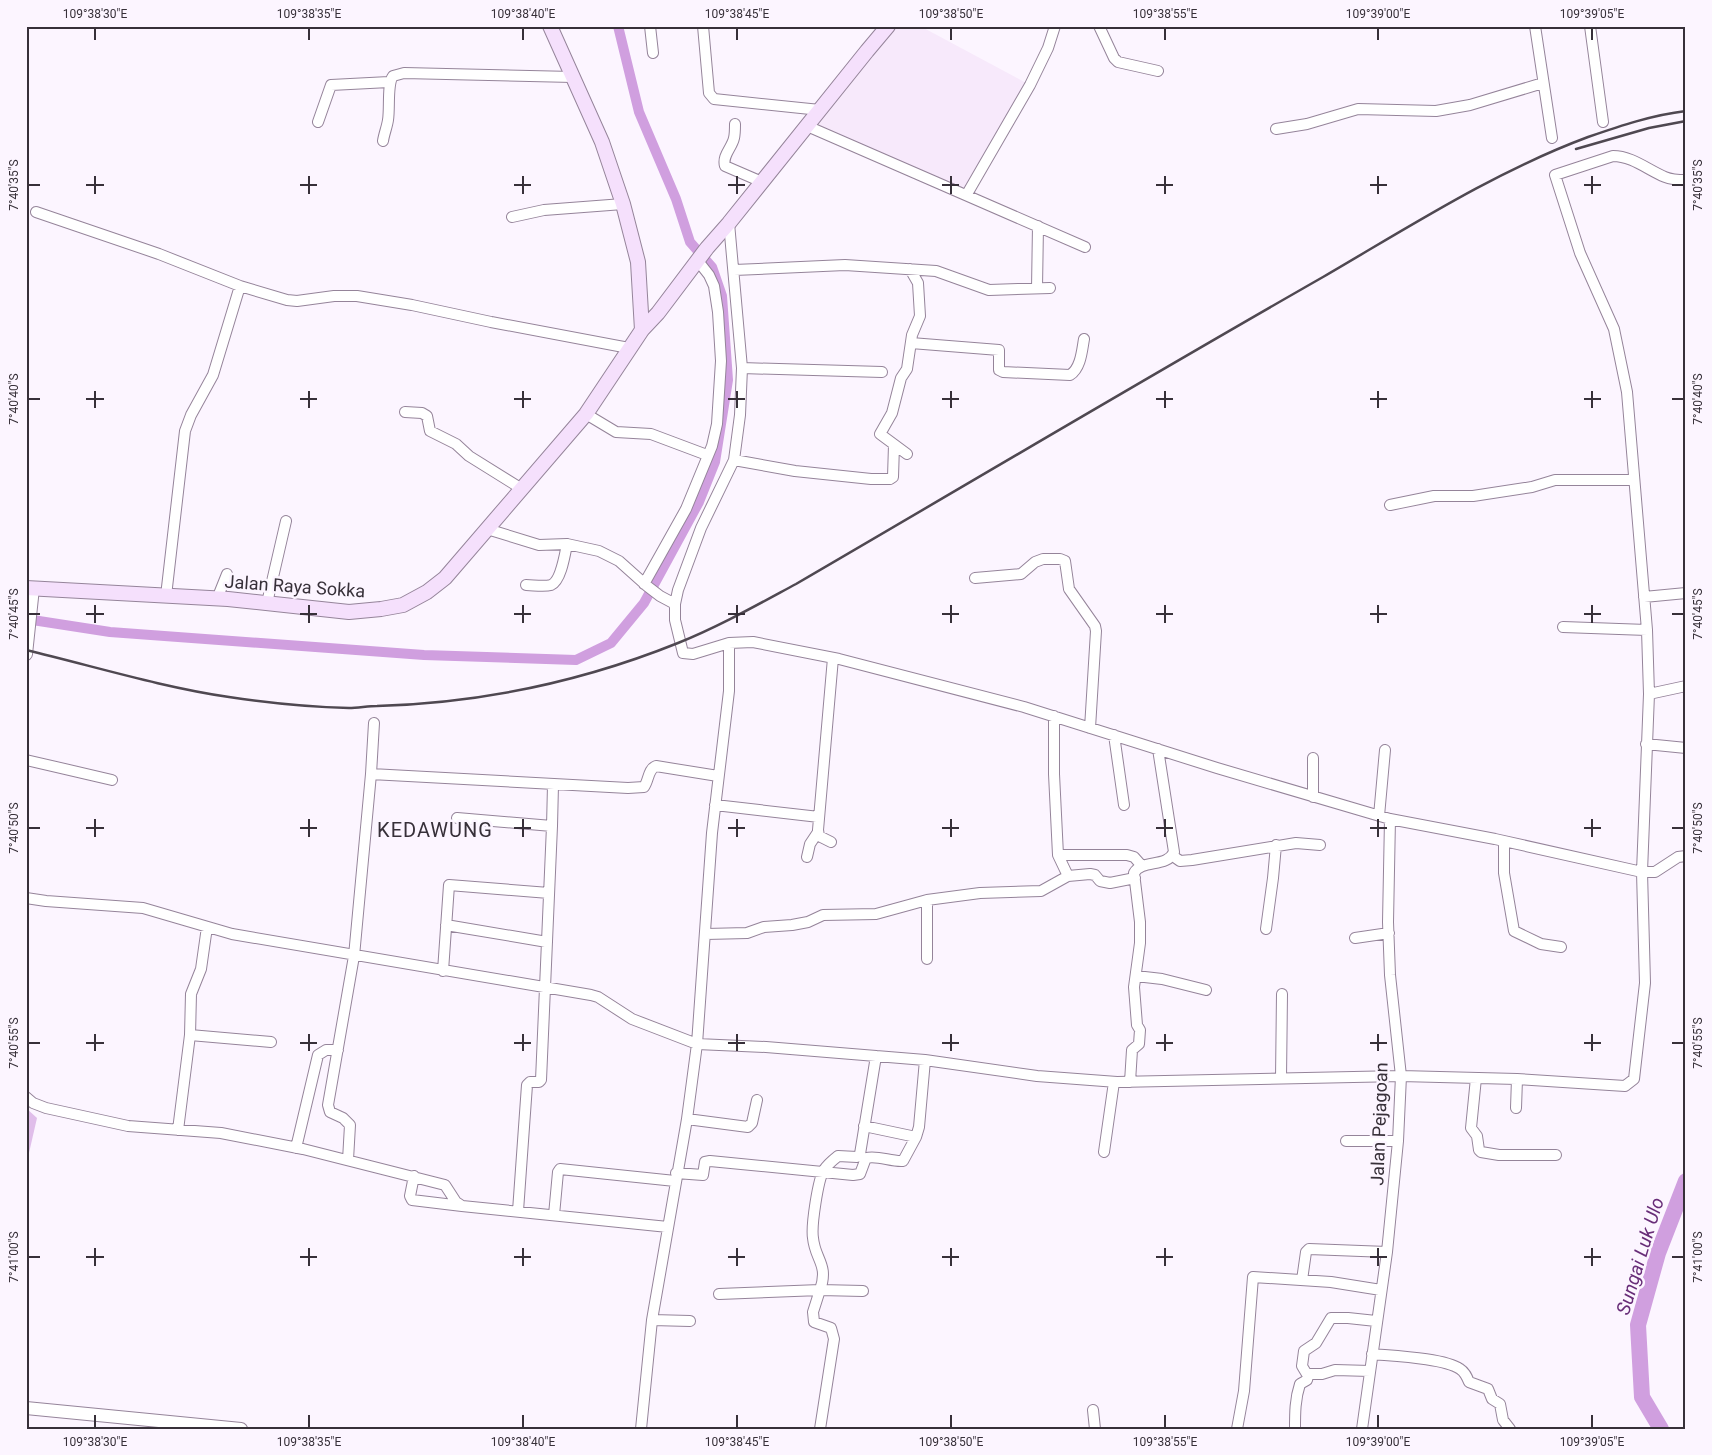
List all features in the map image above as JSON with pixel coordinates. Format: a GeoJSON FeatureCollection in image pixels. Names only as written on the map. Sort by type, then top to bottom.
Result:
{"type":"FeatureCollection","features":[{"type":"Feature","properties":{"kind":"main road"},"geometry":{"type":"LineString","coordinates":[[550,26],[602,142],[623,204],[638,262],[642,330]]}},
{"type":"Feature","properties":{"kind":"main road","name":"Jalan Raya Sokka"},"geometry":{"type":"LineString","coordinates":[[30,588],[216,598],[350,612],[403,605],[427,592],[445,578],[586,414],[642,330],[658,313],[888,26]]}},
{"type":"Feature","properties":{"kind":"main road"},"geometry":{"type":"LineString","coordinates":[[640,302],[658,313]]}},
{"type":"Feature","properties":{"kind":"street"},"geometry":{"type":"LineString","coordinates":[[650,26],[653,53]]}},
{"type":"Feature","properties":{"kind":"street"},"geometry":{"type":"LineString","coordinates":[[703,26],[710,93],[714,99],[820,110]]}},
{"type":"Feature","properties":{"kind":"street"},"geometry":{"type":"LineString","coordinates":[[967,194],[1030,86],[1056,26]]}},
{"type":"Feature","properties":{"kind":"street"},"geometry":{"type":"LineString","coordinates":[[1099,26],[1114,58],[1118,62],[1158,71]]}},
{"type":"Feature","properties":{"kind":"street"},"geometry":{"type":"LineString","coordinates":[[1535,26],[1552,138]]}},
{"type":"Feature","properties":{"kind":"street"},"geometry":{"type":"LineString","coordinates":[[1590,26],[1603,122]]}},
{"type":"Feature","properties":{"kind":"street"},"geometry":{"type":"LineString","coordinates":[[383,141],[389,106],[389,82],[393,76],[404,73],[573,77]]}},
{"type":"Feature","properties":{"kind":"street"},"geometry":{"type":"LineString","coordinates":[[318,122],[331,85],[389,82]]}},
{"type":"Feature","properties":{"kind":"street"},"geometry":{"type":"LineString","coordinates":[[1276,128],[1307,124],[1358,109],[1436,111],[1462,106],[1543,83]]}},
{"type":"Feature","properties":{"kind":"street"},"geometry":{"type":"LineString","coordinates":[[736,124],[734,139],[724,161],[724,166],[762,182]]}},
{"type":"Feature","properties":{"kind":"street"},"geometry":{"type":"LineString","coordinates":[[807,126],[967,194],[1085,247]]}},
{"type":"Feature","properties":{"kind":"street"},"geometry":{"type":"LineString","coordinates":[[26,898],[143,908],[232,934],[594,996],[632,1019],[697,1044],[766,1047],[925,1060],[1037,1076],[1114,1082],[1401,1076],[1517,1079],[1619,1087],[1629,1085],[1634,1079],[1645,983],[1642,872],[1649,694],[1647,630],[1627,392],[1618,344],[1614,329],[1580,253],[1555,175],[1613,156],[1620,156],[1628,158],[1667,178],[1686,180]]}},
{"type":"Feature","properties":{"kind":"street"},"geometry":{"type":"LineString","coordinates":[[512,217],[544,210],[623,204]]}},
{"type":"Feature","properties":{"kind":"street"},"geometry":{"type":"LineString","coordinates":[[36,212],[159,254],[240,286],[297,302],[334,296],[357,296],[629,348]]}},
{"type":"Feature","properties":{"kind":"street"},"geometry":{"type":"LineString","coordinates":[[730,223],[742,368],[740,415],[734,460],[701,528],[678,590],[675,604],[675,620],[682,653],[693,654],[729,643],[753,642],[833,658],[1024,707],[1390,819],[1504,840],[1642,872],[1655,872],[1678,857],[1686,856]]}},
{"type":"Feature","properties":{"kind":"street"},"geometry":{"type":"LineString","coordinates":[[1037,288],[1038,226]]}},
{"type":"Feature","properties":{"kind":"street"},"geometry":{"type":"LineString","coordinates":[[645,585],[686,508],[712,446],[716,424],[721,361],[718,312],[714,286],[702,256]]}},
{"type":"Feature","properties":{"kind":"street"},"geometry":{"type":"LineString","coordinates":[[734,270],[834,265],[910,269],[941,272],[989,290],[1050,288]]}},
{"type":"Feature","properties":{"kind":"street"},"geometry":{"type":"LineString","coordinates":[[907,454],[880,434],[880,432],[887,424],[892,413],[901,378],[907,369],[913,330],[920,316],[918,283],[910,269]]}},
{"type":"Feature","properties":{"kind":"street"},"geometry":{"type":"LineString","coordinates":[[166,596],[185,431],[191,415],[213,375],[240,286]]}},
{"type":"Feature","properties":{"kind":"street"},"geometry":{"type":"LineString","coordinates":[[911,343],[999,350],[999,370],[1003,372],[1070,375],[1077,366],[1084,339]]}},
{"type":"Feature","properties":{"kind":"street"},"geometry":{"type":"LineString","coordinates":[[742,368],[882,372]]}},
{"type":"Feature","properties":{"kind":"street"},"geometry":{"type":"LineString","coordinates":[[405,412],[424,414],[428,417],[430,430],[456,444],[469,456],[522,489]]}},
{"type":"Feature","properties":{"kind":"street"},"geometry":{"type":"LineString","coordinates":[[586,414],[616,432],[651,434],[708,455]]}},
{"type":"Feature","properties":{"kind":"street"},"geometry":{"type":"LineString","coordinates":[[734,460],[795,471],[871,479],[892,479],[894,445]]}},
{"type":"Feature","properties":{"kind":"street"},"geometry":{"type":"LineString","coordinates":[[1390,504],[1434,496],[1474,496],[1532,487],[1554,480],[1634,480]]}},
{"type":"Feature","properties":{"kind":"street"},"geometry":{"type":"LineString","coordinates":[[267,603],[286,521]]}},
{"type":"Feature","properties":{"kind":"street"},"geometry":{"type":"LineString","coordinates":[[488,529],[539,545],[567,544],[599,550],[619,561],[645,585],[675,604]]}},
{"type":"Feature","properties":{"kind":"street"},"geometry":{"type":"LineString","coordinates":[[526,585],[550,585],[555,581],[561,570],[567,544]]}},
{"type":"Feature","properties":{"kind":"street"},"geometry":{"type":"LineString","coordinates":[[975,578],[1021,574],[1035,562],[1043,559],[1060,559],[1065,561],[1069,588],[1095,626],[1096,631],[1090,728]]}},
{"type":"Feature","properties":{"kind":"street"},"geometry":{"type":"LineString","coordinates":[[216,598],[226,574]]}},
{"type":"Feature","properties":{"kind":"street"},"geometry":{"type":"LineString","coordinates":[[26,654],[31,612],[30,588]]}},
{"type":"Feature","properties":{"kind":"street"},"geometry":{"type":"LineString","coordinates":[[1644,598],[1686,593]]}},
{"type":"Feature","properties":{"kind":"street"},"geometry":{"type":"LineString","coordinates":[[1563,627],[1647,630]]}},
{"type":"Feature","properties":{"kind":"street"},"geometry":{"type":"LineString","coordinates":[[641,1429],[652,1320],[697,1044],[715,806],[729,691],[729,643]]}},
{"type":"Feature","properties":{"kind":"street"},"geometry":{"type":"LineString","coordinates":[[807,856],[810,844],[818,832],[833,658]]}},
{"type":"Feature","properties":{"kind":"street"},"geometry":{"type":"LineString","coordinates":[[1649,694],[1686,686]]}},
{"type":"Feature","properties":{"kind":"street"},"geometry":{"type":"LineString","coordinates":[[1054,716],[1054,774],[1058,855],[1068,876]]}},
{"type":"Feature","properties":{"kind":"street"},"geometry":{"type":"LineString","coordinates":[[348,1160],[350,1125],[343,1118],[330,1112],[328,1105],[354,956],[374,723]]}},
{"type":"Feature","properties":{"kind":"street"},"geometry":{"type":"LineString","coordinates":[[1114,735],[1124,805]]}},
{"type":"Feature","properties":{"kind":"street"},"geometry":{"type":"LineString","coordinates":[[1646,744],[1686,748]]}},
{"type":"Feature","properties":{"kind":"street"},"geometry":{"type":"LineString","coordinates":[[1158,749],[1174,844],[1173,856]]}},
{"type":"Feature","properties":{"kind":"street"},"geometry":{"type":"LineString","coordinates":[[1379,816],[1385,750]]}},
{"type":"Feature","properties":{"kind":"street"},"geometry":{"type":"LineString","coordinates":[[1313,797],[1314,758]]}},
{"type":"Feature","properties":{"kind":"street"},"geometry":{"type":"LineString","coordinates":[[26,760],[112,780]]}},
{"type":"Feature","properties":{"kind":"street"},"geometry":{"type":"LineString","coordinates":[[371,774],[628,788],[644,787],[649,780],[650,771],[656,766],[718,776]]}},
{"type":"Feature","properties":{"kind":"street"},"geometry":{"type":"LineString","coordinates":[[518,1211],[527,1085],[530,1082],[539,1082],[541,1080],[553,785]]}},
{"type":"Feature","properties":{"kind":"street"},"geometry":{"type":"LineString","coordinates":[[715,806],[819,817]]}},
{"type":"Feature","properties":{"kind":"street"},"geometry":{"type":"LineString","coordinates":[[457,818],[552,826]]}},
{"type":"Feature","properties":{"kind":"street","name":"Jalan Pejagoan"},"geometry":{"type":"LineString","coordinates":[[1362,1429],[1387,1252],[1398,1141],[1401,1076],[1390,975],[1390,819]]}},
{"type":"Feature","properties":{"kind":"street"},"geometry":{"type":"LineString","coordinates":[[818,832],[821,838],[831,842]]}},
{"type":"Feature","properties":{"kind":"street"},"geometry":{"type":"LineString","coordinates":[[1504,840],[1504,873],[1514,931],[1541,944],[1561,947]]}},
{"type":"Feature","properties":{"kind":"street"},"geometry":{"type":"LineString","coordinates":[[1173,856],[1180,861],[1206,859],[1296,843],[1320,845]]}},
{"type":"Feature","properties":{"kind":"street"},"geometry":{"type":"LineString","coordinates":[[1266,929],[1276,846]]}},
{"type":"Feature","properties":{"kind":"street"},"geometry":{"type":"LineString","coordinates":[[1058,855],[1127,856],[1134,857],[1142,866]]}},
{"type":"Feature","properties":{"kind":"street"},"geometry":{"type":"LineString","coordinates":[[1130,1082],[1132,1050],[1140,1042],[1140,1030],[1137,1025],[1135,1003],[1140,922],[1134,873],[1137,868],[1151,865],[1173,856]]}},
{"type":"Feature","properties":{"kind":"street"},"geometry":{"type":"LineString","coordinates":[[706,934],[739,934],[764,926],[808,922],[820,915],[876,914],[927,900],[980,893],[1041,891],[1068,876],[1090,874],[1095,875],[1100,881],[1110,883],[1135,878]]}},
{"type":"Feature","properties":{"kind":"street"},"geometry":{"type":"LineString","coordinates":[[443,970],[449,885],[549,893]]}},
{"type":"Feature","properties":{"kind":"street"},"geometry":{"type":"LineString","coordinates":[[927,900],[927,959]]}},
{"type":"Feature","properties":{"kind":"street"},"geometry":{"type":"LineString","coordinates":[[446,925],[547,942]]}},
{"type":"Feature","properties":{"kind":"street"},"geometry":{"type":"LineString","coordinates":[[178,1130],[190,1035],[191,994],[200,969],[207,927]]}},
{"type":"Feature","properties":{"kind":"street"},"geometry":{"type":"LineString","coordinates":[[1355,938],[1389,933]]}},
{"type":"Feature","properties":{"kind":"street"},"geometry":{"type":"LineString","coordinates":[[1136,976],[1162,979],[1206,990]]}},
{"type":"Feature","properties":{"kind":"street"},"geometry":{"type":"LineString","coordinates":[[1281,1078],[1282,994]]}},
{"type":"Feature","properties":{"kind":"street"},"geometry":{"type":"LineString","coordinates":[[190,1035],[271,1042]]}},
{"type":"Feature","properties":{"kind":"street"},"geometry":{"type":"LineString","coordinates":[[296,1148],[318,1054],[326,1050],[338,1050]]}},
{"type":"Feature","properties":{"kind":"street"},"geometry":{"type":"LineString","coordinates":[[820,1429],[834,1339],[831,1328],[814,1322],[812,1317],[823,1279],[823,1270],[815,1250],[812,1223],[822,1172],[838,1156],[859,1156],[876,1056]]}},
{"type":"Feature","properties":{"kind":"street"},"geometry":{"type":"LineString","coordinates":[[554,1215],[558,1172],[560,1169],[676,1177],[702,1175],[705,1162],[708,1161],[860,1174],[866,1158],[870,1157],[895,1162],[903,1161],[916,1137],[919,1127],[925,1060]]}},
{"type":"Feature","properties":{"kind":"street"},"geometry":{"type":"LineString","coordinates":[[1476,1078],[1472,1128],[1477,1136],[1481,1152],[1499,1155],[1556,1155]]}},
{"type":"Feature","properties":{"kind":"street"},"geometry":{"type":"LineString","coordinates":[[1516,1108],[1517,1079]]}},
{"type":"Feature","properties":{"kind":"street"},"geometry":{"type":"LineString","coordinates":[[1104,1152],[1114,1082]]}},
{"type":"Feature","properties":{"kind":"street"},"geometry":{"type":"LineString","coordinates":[[26,1097],[39,1106],[128,1126],[221,1133],[296,1148],[414,1176],[445,1185],[456,1202],[462,1206]]}},
{"type":"Feature","properties":{"kind":"street"},"geometry":{"type":"LineString","coordinates":[[686,1119],[748,1127],[752,1123],[757,1100]]}},
{"type":"Feature","properties":{"kind":"street"},"geometry":{"type":"LineString","coordinates":[[864,1126],[916,1137]]}},
{"type":"Feature","properties":{"kind":"street"},"geometry":{"type":"LineString","coordinates":[[1346,1141],[1398,1141]]}},
{"type":"Feature","properties":{"kind":"street"},"geometry":{"type":"LineString","coordinates":[[414,1176],[410,1196],[412,1200],[668,1226]]}},
{"type":"Feature","properties":{"kind":"street"},"geometry":{"type":"LineString","coordinates":[[1302,1280],[1306,1252],[1309,1249],[1387,1252]]}},
{"type":"Feature","properties":{"kind":"street"},"geometry":{"type":"LineString","coordinates":[[1237,1429],[1244,1391],[1253,1277],[1331,1282],[1381,1290]]}},
{"type":"Feature","properties":{"kind":"street"},"geometry":{"type":"LineString","coordinates":[[718,1294],[820,1290],[863,1291]]}},
{"type":"Feature","properties":{"kind":"street"},"geometry":{"type":"LineString","coordinates":[[1295,1429],[1297,1393],[1300,1384],[1307,1380],[1308,1374],[1302,1366],[1304,1351],[1316,1343],[1331,1318],[1376,1321]]}},
{"type":"Feature","properties":{"kind":"street"},"geometry":{"type":"LineString","coordinates":[[652,1320],[690,1321]]}},
{"type":"Feature","properties":{"kind":"street"},"geometry":{"type":"LineString","coordinates":[[1372,1354],[1440,1362],[1460,1368],[1466,1374],[1469,1382],[1488,1389],[1492,1399],[1500,1404],[1503,1420],[1510,1429]]}},
{"type":"Feature","properties":{"kind":"street"},"geometry":{"type":"LineString","coordinates":[[1308,1374],[1322,1374],[1336,1370],[1370,1371]]}},
{"type":"Feature","properties":{"kind":"street"},"geometry":{"type":"LineString","coordinates":[[26,1408],[241,1429]]}},
{"type":"Feature","properties":{"kind":"street"},"geometry":{"type":"LineString","coordinates":[[1093,1410],[1096,1429]]}},
{"type":"Feature","properties":{"kind":"shaded area"},"geometry":{"type":"Polygon","coordinates":[[[889,26],[920,26],[1030,85],[974,193],[813,125],[889,26]]]}},
{"type":"Feature","properties":{"kind":"shaded area"},"geometry":{"type":"Polygon","coordinates":[[[26,1108],[37,1118],[26,1166],[26,1108]]]}},
{"type":"Feature","properties":{"kind":"waterway"},"geometry":{"type":"LineString","coordinates":[[26,619],[110,632],[424,655],[576,660],[611,643],[644,603],[699,502],[715,462],[728,380],[722,296],[712,267],[690,242],[676,199],[639,112],[618,26]]}},
{"type":"Feature","properties":{"kind":"waterway","name":"Sungai Luk Ulo"},"geometry":{"type":"LineString","coordinates":[[1661,1429],[1642,1397],[1638,1325],[1658,1253],[1686,1181]]}},
{"type":"Feature","properties":{"kind":"railway"},"geometry":{"type":"LineString","coordinates":[[26,650],[204,693],[274,703],[349,708],[416,704],[492,695],[530,688],[605,669],[693,637],[796,584],[1452,201],[1486,183],[1553,151],[1588,137],[1648,118],[1686,111]]}},
{"type":"Feature","properties":{"kind":"railway"},"geometry":{"type":"LineString","coordinates":[[1576,149],[1649,128],[1686,121]]}},
{"type":"Feature","properties":{"kind":"district","name":"KEDAWUNG"},"geometry":{"type":"Point","coordinates":[435,830]}}]}
